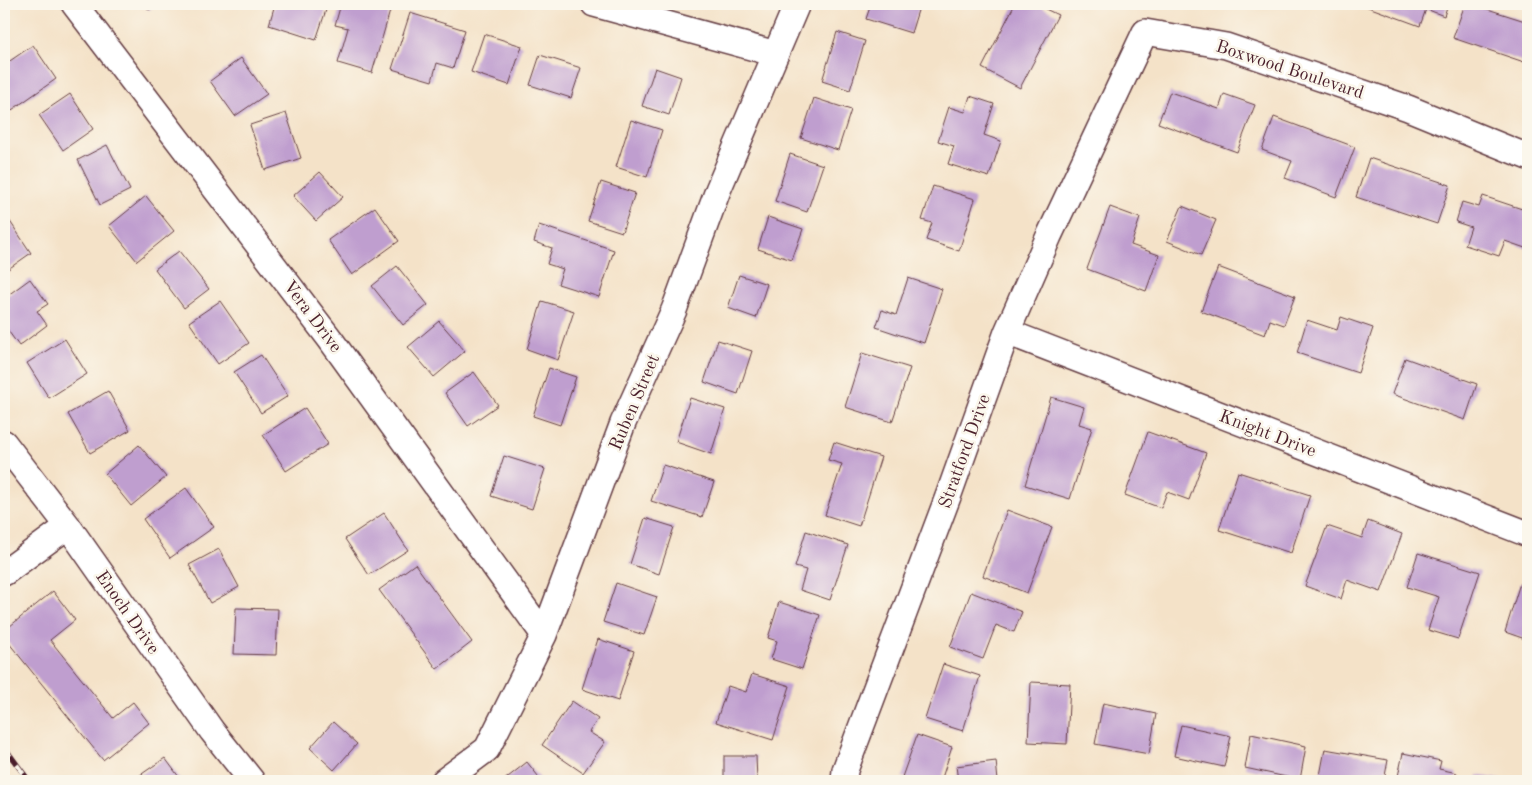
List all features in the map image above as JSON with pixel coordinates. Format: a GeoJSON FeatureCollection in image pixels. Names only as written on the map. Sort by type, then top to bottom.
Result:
{"type":"FeatureCollection","features":[{"type":"Feature","properties":{"kind":"street","name":"Vera Drive"},"geometry":{"type":"LineString","coordinates":[[74,4],[330,338],[544,635]]}},
{"type":"Feature","properties":{"kind":"street"},"geometry":{"type":"LineString","coordinates":[[594,4],[776,54]]}},
{"type":"Feature","properties":{"kind":"street","name":"Ruben Street"},"geometry":{"type":"LineString","coordinates":[[444,781],[487,750],[544,635],[623,423],[674,310],[718,190],[796,4]]}},
{"type":"Feature","properties":{"kind":"street","name":"Boxwood Boulevard"},"geometry":{"type":"LineString","coordinates":[[1100,127],[1145,32],[1226,46],[1408,108],[1528,157]]}},
{"type":"Feature","properties":{"kind":"street","name":"Stratford Drive"},"geometry":{"type":"LineString","coordinates":[[844,781],[845,770],[949,494],[1007,332],[1100,127]]}},
{"type":"Feature","properties":{"kind":"street","name":"Knight Drive"},"geometry":{"type":"LineString","coordinates":[[1007,332],[1528,534]]}},
{"type":"Feature","properties":{"kind":"street","name":"Enoch Drive"},"geometry":{"type":"LineString","coordinates":[[4,443],[68,526],[212,731],[252,781]]}},
{"type":"Feature","properties":{"kind":"street"},"geometry":{"type":"LineString","coordinates":[[4,573],[68,526]]}},
{"type":"Feature","properties":{"kind":"building"},"geometry":{"type":"Polygon","coordinates":[[[144,4],[157,4],[149,10],[144,4]]]}},
{"type":"Feature","properties":{"kind":"building"},"geometry":{"type":"Polygon","coordinates":[[[275,4],[328,4],[316,40],[269,25],[275,4]]]}},
{"type":"Feature","properties":{"kind":"building"},"geometry":{"type":"Polygon","coordinates":[[[341,4],[392,4],[372,73],[338,63],[348,28],[335,25],[341,4]]]}},
{"type":"Feature","properties":{"kind":"building"},"geometry":{"type":"Polygon","coordinates":[[[871,4],[920,4],[911,33],[866,19],[871,4]]]}},
{"type":"Feature","properties":{"kind":"building"},"geometry":{"type":"Polygon","coordinates":[[[1015,4],[1035,4],[1058,15],[1020,88],[982,68],[1015,4]]]}},
{"type":"Feature","properties":{"kind":"building"},"geometry":{"type":"Polygon","coordinates":[[[1360,4],[1448,4],[1444,16],[1426,9],[1420,26],[1360,4]]]}},
{"type":"Feature","properties":{"kind":"building"},"geometry":{"type":"Polygon","coordinates":[[[1465,4],[1472,4],[1528,22],[1528,50],[1524,62],[1453,38],[1465,4]]]}},
{"type":"Feature","properties":{"kind":"building"},"geometry":{"type":"Polygon","coordinates":[[[410,13],[465,30],[453,68],[437,63],[432,81],[392,69],[410,13]]]}},
{"type":"Feature","properties":{"kind":"building"},"geometry":{"type":"Polygon","coordinates":[[[837,32],[865,41],[850,90],[822,81],[837,32]]]}},
{"type":"Feature","properties":{"kind":"building"},"geometry":{"type":"Polygon","coordinates":[[[484,34],[522,46],[509,85],[471,72],[484,34]]]}},
{"type":"Feature","properties":{"kind":"building"},"geometry":{"type":"Polygon","coordinates":[[[33,45],[56,79],[9,112],[4,103],[4,65],[33,45]]]}},
{"type":"Feature","properties":{"kind":"building"},"geometry":{"type":"Polygon","coordinates":[[[540,55],[581,68],[571,98],[530,85],[540,55]]]}},
{"type":"Feature","properties":{"kind":"building"},"geometry":{"type":"Polygon","coordinates":[[[241,58],[267,94],[235,116],[210,81],[241,58]]]}},
{"type":"Feature","properties":{"kind":"building"},"geometry":{"type":"Polygon","coordinates":[[[655,68],[681,77],[669,115],[642,106],[655,68]]]}},
{"type":"Feature","properties":{"kind":"building"},"geometry":{"type":"Polygon","coordinates":[[[1170,92],[1219,109],[1224,94],[1255,105],[1237,152],[1158,123],[1170,92]]]}},
{"type":"Feature","properties":{"kind":"building"},"geometry":{"type":"Polygon","coordinates":[[[70,94],[93,129],[63,150],[39,115],[70,94]]]}},
{"type":"Feature","properties":{"kind":"building"},"geometry":{"type":"Polygon","coordinates":[[[970,96],[994,104],[984,135],[1001,141],[989,177],[948,164],[954,146],[938,141],[949,107],[965,112],[970,96]]]}},
{"type":"Feature","properties":{"kind":"building"},"geometry":{"type":"Polygon","coordinates":[[[814,98],[851,110],[838,150],[801,138],[814,98]]]}},
{"type":"Feature","properties":{"kind":"building"},"geometry":{"type":"Polygon","coordinates":[[[286,113],[301,158],[265,170],[250,125],[286,113]]]}},
{"type":"Feature","properties":{"kind":"building"},"geometry":{"type":"Polygon","coordinates":[[[1274,117],[1355,147],[1336,197],[1285,178],[1292,161],[1262,150],[1274,117]]]}},
{"type":"Feature","properties":{"kind":"building"},"geometry":{"type":"Polygon","coordinates":[[[631,120],[662,130],[647,177],[616,167],[631,120]]]}},
{"type":"Feature","properties":{"kind":"building"},"geometry":{"type":"Polygon","coordinates":[[[107,145],[130,190],[100,205],[78,160],[107,145]]]}},
{"type":"Feature","properties":{"kind":"building"},"geometry":{"type":"Polygon","coordinates":[[[790,154],[823,165],[807,212],[775,201],[790,154]]]}},
{"type":"Feature","properties":{"kind":"building"},"geometry":{"type":"Polygon","coordinates":[[[1369,158],[1450,185],[1437,224],[1356,197],[1369,158]]]}},
{"type":"Feature","properties":{"kind":"building"},"geometry":{"type":"Polygon","coordinates":[[[320,172],[343,197],[316,221],[293,196],[320,172]]]}},
{"type":"Feature","properties":{"kind":"building"},"geometry":{"type":"Polygon","coordinates":[[[601,182],[635,193],[622,232],[588,221],[601,182]]]}},
{"type":"Feature","properties":{"kind":"building"},"geometry":{"type":"Polygon","coordinates":[[[933,186],[975,199],[959,251],[926,240],[932,223],[922,220],[933,186]]]}},
{"type":"Feature","properties":{"kind":"building"},"geometry":{"type":"Polygon","coordinates":[[[146,196],[174,231],[137,261],[109,226],[146,196]]]}},
{"type":"Feature","properties":{"kind":"building"},"geometry":{"type":"Polygon","coordinates":[[[1483,196],[1528,211],[1528,249],[1505,241],[1499,256],[1465,245],[1471,227],[1456,222],[1462,202],[1479,207],[1483,196]]]}},
{"type":"Feature","properties":{"kind":"building"},"geometry":{"type":"Polygon","coordinates":[[[1182,206],[1216,220],[1201,255],[1167,241],[1182,206]]]}},
{"type":"Feature","properties":{"kind":"building"},"geometry":{"type":"Polygon","coordinates":[[[375,207],[399,241],[352,275],[328,240],[375,207]]]}},
{"type":"Feature","properties":{"kind":"building"},"geometry":{"type":"Polygon","coordinates":[[[1110,207],[1140,218],[1131,245],[1159,255],[1146,291],[1087,269],[1110,207]]]}},
{"type":"Feature","properties":{"kind":"building"},"geometry":{"type":"Polygon","coordinates":[[[768,217],[803,229],[792,260],[758,249],[768,217]]]}},
{"type":"Feature","properties":{"kind":"building"},"geometry":{"type":"Polygon","coordinates":[[[9,220],[31,253],[4,272],[4,224],[9,220]]]}},
{"type":"Feature","properties":{"kind":"building"},"geometry":{"type":"Polygon","coordinates":[[[539,225],[614,250],[599,297],[558,284],[563,269],[547,264],[552,248],[534,242],[539,225]]]}},
{"type":"Feature","properties":{"kind":"building"},"geometry":{"type":"Polygon","coordinates":[[[179,251],[209,289],[184,308],[155,269],[179,251]]]}},
{"type":"Feature","properties":{"kind":"building"},"geometry":{"type":"Polygon","coordinates":[[[397,266],[428,305],[403,325],[372,286],[397,266]]]}},
{"type":"Feature","properties":{"kind":"building"},"geometry":{"type":"Polygon","coordinates":[[[1218,267],[1295,296],[1284,325],[1270,320],[1265,335],[1201,311],[1218,267]]]}},
{"type":"Feature","properties":{"kind":"building"},"geometry":{"type":"Polygon","coordinates":[[[739,275],[767,284],[756,318],[728,308],[739,275]]]}},
{"type":"Feature","properties":{"kind":"building"},"geometry":{"type":"Polygon","coordinates":[[[908,278],[942,289],[924,343],[876,327],[882,310],[896,315],[908,278]]]}},
{"type":"Feature","properties":{"kind":"building"},"geometry":{"type":"Polygon","coordinates":[[[30,279],[48,304],[37,311],[47,325],[19,346],[4,325],[4,298],[30,279]]]}},
{"type":"Feature","properties":{"kind":"building"},"geometry":{"type":"Polygon","coordinates":[[[220,301],[249,343],[218,364],[189,322],[220,301]]]}},
{"type":"Feature","properties":{"kind":"building"},"geometry":{"type":"Polygon","coordinates":[[[542,301],[574,311],[558,360],[527,349],[542,301]]]}},
{"type":"Feature","properties":{"kind":"building"},"geometry":{"type":"Polygon","coordinates":[[[1341,317],[1373,328],[1358,373],[1297,353],[1307,320],[1337,330],[1341,317]]]}},
{"type":"Feature","properties":{"kind":"building"},"geometry":{"type":"Polygon","coordinates":[[[439,321],[465,351],[434,377],[408,347],[439,321]]]}},
{"type":"Feature","properties":{"kind":"building"},"geometry":{"type":"Polygon","coordinates":[[[65,339],[87,374],[49,398],[27,363],[65,339]]]}},
{"type":"Feature","properties":{"kind":"building"},"geometry":{"type":"Polygon","coordinates":[[[718,340],[752,351],[738,394],[704,382],[718,340]]]}},
{"type":"Feature","properties":{"kind":"building"},"geometry":{"type":"Polygon","coordinates":[[[862,353],[910,368],[892,422],[845,407],[862,353]]]}},
{"type":"Feature","properties":{"kind":"building"},"geometry":{"type":"Polygon","coordinates":[[[261,355],[288,396],[261,413],[234,372],[261,355]]]}},
{"type":"Feature","properties":{"kind":"building"},"geometry":{"type":"Polygon","coordinates":[[[1405,358],[1477,384],[1465,420],[1392,394],[1405,358]]]}},
{"type":"Feature","properties":{"kind":"building"},"geometry":{"type":"Polygon","coordinates":[[[549,368],[576,377],[560,425],[533,416],[549,368]]]}},
{"type":"Feature","properties":{"kind":"building"},"geometry":{"type":"Polygon","coordinates":[[[474,372],[498,405],[468,426],[445,393],[474,372]]]}},
{"type":"Feature","properties":{"kind":"building"},"geometry":{"type":"Polygon","coordinates":[[[108,391],[130,430],[90,453],[68,414],[108,391]]]}},
{"type":"Feature","properties":{"kind":"building"},"geometry":{"type":"Polygon","coordinates":[[[1051,397],[1084,407],[1079,424],[1092,428],[1070,499],[1025,485],[1051,397]]]}},
{"type":"Feature","properties":{"kind":"building"},"geometry":{"type":"Polygon","coordinates":[[[690,398],[725,409],[711,454],[676,442],[690,398]]]}},
{"type":"Feature","properties":{"kind":"building"},"geometry":{"type":"Polygon","coordinates":[[[305,408],[328,444],[286,471],[263,435],[305,408]]]}},
{"type":"Feature","properties":{"kind":"building"},"geometry":{"type":"Polygon","coordinates":[[[1148,432],[1206,453],[1189,500],[1167,492],[1161,508],[1125,495],[1148,432]]]}},
{"type":"Feature","properties":{"kind":"building"},"geometry":{"type":"Polygon","coordinates":[[[834,442],[881,457],[859,526],[825,515],[842,464],[828,460],[834,442]]]}},
{"type":"Feature","properties":{"kind":"building"},"geometry":{"type":"Polygon","coordinates":[[[139,445],[166,477],[131,506],[105,474],[139,445]]]}},
{"type":"Feature","properties":{"kind":"building"},"geometry":{"type":"Polygon","coordinates":[[[504,456],[545,469],[532,509],[491,496],[504,456]]]}},
{"type":"Feature","properties":{"kind":"building"},"geometry":{"type":"Polygon","coordinates":[[[663,465],[714,482],[702,517],[651,501],[663,465]]]}},
{"type":"Feature","properties":{"kind":"building"},"geometry":{"type":"Polygon","coordinates":[[[1238,472],[1310,495],[1291,553],[1219,530],[1238,472]]]}},
{"type":"Feature","properties":{"kind":"building"},"geometry":{"type":"Polygon","coordinates":[[[186,488],[214,527],[170,558],[143,519],[186,488]]]}},
{"type":"Feature","properties":{"kind":"building"},"geometry":{"type":"Polygon","coordinates":[[[1007,510],[1052,527],[1027,593],[983,576],[1007,510]]]}},
{"type":"Feature","properties":{"kind":"building"},"geometry":{"type":"Polygon","coordinates":[[[384,513],[408,550],[369,575],[345,539],[384,513]]]}},
{"type":"Feature","properties":{"kind":"building"},"geometry":{"type":"Polygon","coordinates":[[[645,518],[674,527],[659,574],[630,564],[645,518]]]}},
{"type":"Feature","properties":{"kind":"building"},"geometry":{"type":"Polygon","coordinates":[[[1368,521],[1402,534],[1381,592],[1347,580],[1341,599],[1305,586],[1327,526],[1362,538],[1368,521]]]}},
{"type":"Feature","properties":{"kind":"building"},"geometry":{"type":"Polygon","coordinates":[[[806,531],[848,545],[830,600],[800,590],[806,570],[795,567],[806,531]]]}},
{"type":"Feature","properties":{"kind":"building"},"geometry":{"type":"Polygon","coordinates":[[[219,549],[239,587],[210,603],[189,565],[219,549]]]}},
{"type":"Feature","properties":{"kind":"building"},"geometry":{"type":"Polygon","coordinates":[[[1418,553],[1480,572],[1458,639],[1428,630],[1439,597],[1407,587],[1418,553]]]}},
{"type":"Feature","properties":{"kind":"building"},"geometry":{"type":"Polygon","coordinates":[[[415,564],[472,642],[437,669],[379,590],[415,564]]]}},
{"type":"Feature","properties":{"kind":"building"},"geometry":{"type":"Polygon","coordinates":[[[616,583],[657,597],[644,635],[603,622],[616,583]]]}},
{"type":"Feature","properties":{"kind":"building"},"geometry":{"type":"Polygon","coordinates":[[[1520,583],[1528,586],[1528,640],[1505,632],[1520,583]]]}},
{"type":"Feature","properties":{"kind":"building"},"geometry":{"type":"Polygon","coordinates":[[[53,591],[75,620],[50,640],[113,718],[133,702],[149,723],[103,760],[4,637],[4,631],[53,591]]]}},
{"type":"Feature","properties":{"kind":"building"},"geometry":{"type":"Polygon","coordinates":[[[971,592],[1022,612],[1014,632],[996,625],[983,659],[950,647],[971,592]]]}},
{"type":"Feature","properties":{"kind":"building"},"geometry":{"type":"Polygon","coordinates":[[[779,602],[820,615],[802,669],[771,659],[777,641],[768,638],[779,602]]]}},
{"type":"Feature","properties":{"kind":"building"},"geometry":{"type":"Polygon","coordinates":[[[236,608],[278,609],[276,655],[234,654],[236,608]]]}},
{"type":"Feature","properties":{"kind":"building"},"geometry":{"type":"Polygon","coordinates":[[[598,639],[634,651],[618,701],[582,689],[598,639]]]}},
{"type":"Feature","properties":{"kind":"building"},"geometry":{"type":"Polygon","coordinates":[[[943,664],[980,676],[963,731],[925,719],[943,664]]]}},
{"type":"Feature","properties":{"kind":"building"},"geometry":{"type":"Polygon","coordinates":[[[752,674],[790,686],[773,740],[716,722],[728,686],[746,692],[752,674]]]}},
{"type":"Feature","properties":{"kind":"building"},"geometry":{"type":"Polygon","coordinates":[[[1031,682],[1070,684],[1067,744],[1028,742],[1031,682]]]}},
{"type":"Feature","properties":{"kind":"building"},"geometry":{"type":"Polygon","coordinates":[[[572,701],[598,719],[589,732],[605,742],[583,773],[542,745],[572,701]]]}},
{"type":"Feature","properties":{"kind":"building"},"geometry":{"type":"Polygon","coordinates":[[[1103,703],[1156,714],[1149,754],[1095,744],[1103,703]]]}},
{"type":"Feature","properties":{"kind":"building"},"geometry":{"type":"Polygon","coordinates":[[[333,722],[357,744],[334,770],[310,748],[333,722]]]}},
{"type":"Feature","properties":{"kind":"building"},"geometry":{"type":"Polygon","coordinates":[[[1181,725],[1231,736],[1224,767],[1174,756],[1181,725]]]}},
{"type":"Feature","properties":{"kind":"building"},"geometry":{"type":"Polygon","coordinates":[[[1251,734],[1306,746],[1300,780],[1245,768],[1251,734]]]}},
{"type":"Feature","properties":{"kind":"building"},"geometry":{"type":"Polygon","coordinates":[[[917,735],[952,747],[941,781],[915,781],[902,777],[917,735]]]}},
{"type":"Feature","properties":{"kind":"building"},"geometry":{"type":"Polygon","coordinates":[[[1325,749],[1388,760],[1384,781],[1319,781],[1325,749]]]}},
{"type":"Feature","properties":{"kind":"building"},"geometry":{"type":"Polygon","coordinates":[[[1403,753],[1441,761],[1439,769],[1457,773],[1455,781],[1397,781],[1403,753]]]}},
{"type":"Feature","properties":{"kind":"building"},"geometry":{"type":"Polygon","coordinates":[[[724,756],[756,756],[757,781],[724,781],[724,756]]]}},
{"type":"Feature","properties":{"kind":"building"},"geometry":{"type":"Polygon","coordinates":[[[165,758],[182,781],[138,781],[136,778],[165,758]]]}},
{"type":"Feature","properties":{"kind":"building"},"geometry":{"type":"Polygon","coordinates":[[[996,761],[998,781],[958,781],[956,766],[996,761]]]}},
{"type":"Feature","properties":{"kind":"building"},"geometry":{"type":"Polygon","coordinates":[[[527,762],[542,781],[503,781],[527,762]]]}},
{"type":"Feature","properties":{"kind":"building"},"geometry":{"type":"Polygon","coordinates":[[[1478,775],[1504,780],[1504,781],[1477,781],[1478,775]]]}},
{"type":"Feature","properties":{"kind":"railway"},"geometry":{"type":"LineString","coordinates":[[4,747],[29,781]]}}]}
